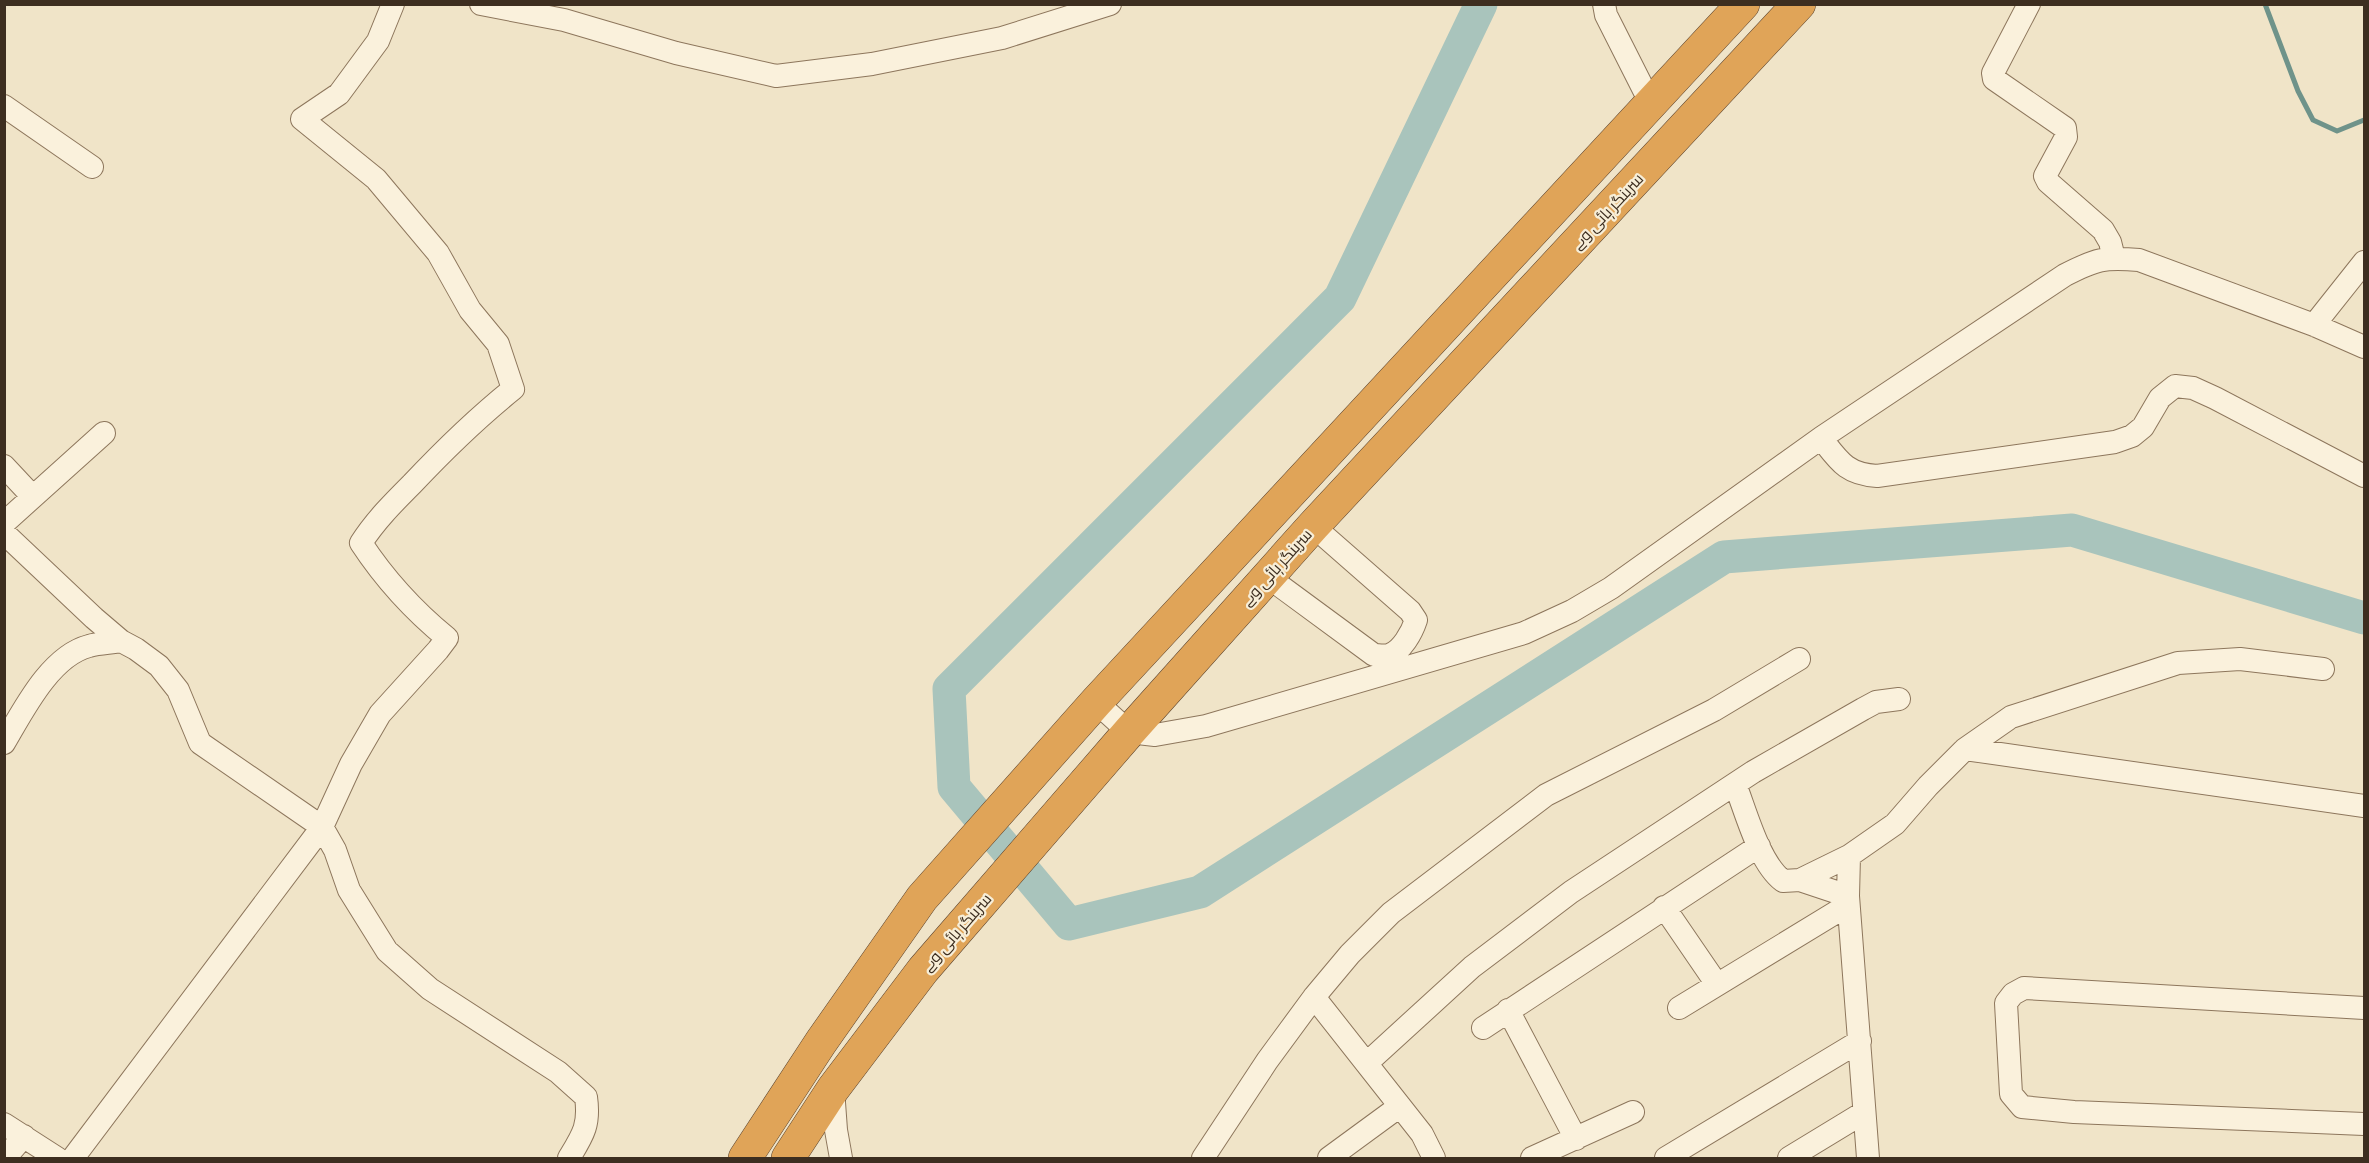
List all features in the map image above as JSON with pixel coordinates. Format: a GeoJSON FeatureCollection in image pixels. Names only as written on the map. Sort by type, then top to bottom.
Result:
{"type":"FeatureCollection","features":[{"type":"Feature","properties":{"kind":"highway"},"geometry":{"type":"LineString","coordinates":[[745,1158],[821,1042],[922,898],[1096,702],[1743,4]]}},
{"type":"Feature","properties":{"kind":"highway","name":"سرینگر ہائی وے"},"geometry":{"type":"LineString","coordinates":[[788,1158],[833,1089],[923,970],[1129,732],[1313,526],[1799,4]]}},
{"type":"Feature","properties":{"kind":"street"},"geometry":{"type":"LineString","coordinates":[[74,1158],[322,827],[351,764],[380,714],[447,638],[427,622],[375,565],[361,543],[374,523],[429,466],[484,412],[513,389],[498,344],[470,310],[438,253],[376,179],[302,119],[339,94],[378,41],[393,4]]}},
{"type":"Feature","properties":{"kind":"street"},"geometry":{"type":"LineString","coordinates":[[481,4],[564,20],[676,53],[776,76],[872,64],[1002,38],[1110,4]]}},
{"type":"Feature","properties":{"kind":"street"},"geometry":{"type":"LineString","coordinates":[[1604,4],[1606,15],[1651,104]]}},
{"type":"Feature","properties":{"kind":"street"},"geometry":{"type":"LineString","coordinates":[[2029,4],[1993,73],[1994,79],[2065,128],[2066,137],[2045,176],[2048,182],[2103,230],[2110,242],[2114,258]]}},
{"type":"Feature","properties":{"kind":"street"},"geometry":{"type":"LineString","coordinates":[[4,106],[92,167]]}},
{"type":"Feature","properties":{"kind":"street"},"geometry":{"type":"LineString","coordinates":[[1096,702],[1129,732],[1155,735],[1206,726],[1524,633],[1572,611],[1611,588],[1821,438],[2065,275],[2092,261],[2114,258],[2139,260],[2313,324],[2364,347]]}},
{"type":"Feature","properties":{"kind":"street"},"geometry":{"type":"LineString","coordinates":[[2313,324],[2364,262]]}},
{"type":"Feature","properties":{"kind":"street"},"geometry":{"type":"LineString","coordinates":[[1821,438],[1844,466],[1860,475],[1877,476],[2115,442],[2132,436],[2144,427],[2160,398],[2175,386],[2193,388],[2215,398],[2364,476]]}},
{"type":"Feature","properties":{"kind":"street"},"geometry":{"type":"LineString","coordinates":[[4,523],[104,433]]}},
{"type":"Feature","properties":{"kind":"street"},"geometry":{"type":"LineString","coordinates":[[4,466],[33,497]]}},
{"type":"Feature","properties":{"kind":"street"},"geometry":{"type":"LineString","coordinates":[[1268,577],[1374,655],[1388,655],[1396,651],[1412,633],[1416,620],[1410,611],[1313,526]]}},
{"type":"Feature","properties":{"kind":"street"},"geometry":{"type":"LineString","coordinates":[[4,533],[94,618],[121,641],[159,666],[178,690],[200,743],[322,827],[335,850],[349,890],[387,951],[430,989],[558,1072],[586,1097],[588,1114],[586,1130],[569,1158]]}},
{"type":"Feature","properties":{"kind":"street"},"geometry":{"type":"LineString","coordinates":[[4,743],[44,679],[65,658],[87,646],[121,641]]}},
{"type":"Feature","properties":{"kind":"street"},"geometry":{"type":"LineString","coordinates":[[1203,1158],[1267,1061],[1314,998],[1350,954],[1391,913],[1546,795],[1714,710],[1799,659]]}},
{"type":"Feature","properties":{"kind":"street"},"geometry":{"type":"LineString","coordinates":[[1735,784],[1759,846],[1777,877],[1783,882],[1800,880],[1849,856],[1895,824],[1928,786],[1965,749],[2011,717],[2178,663],[2240,659],[2323,669]]}},
{"type":"Feature","properties":{"kind":"street"},"geometry":{"type":"LineString","coordinates":[[1367,1062],[1472,967],[1571,892],[1735,784],[1876,702],[1899,699]]}},
{"type":"Feature","properties":{"kind":"street"},"geometry":{"type":"LineString","coordinates":[[1965,749],[2364,806]]}},
{"type":"Feature","properties":{"kind":"street"},"geometry":{"type":"LineString","coordinates":[[1483,1028],[1759,846]]}},
{"type":"Feature","properties":{"kind":"street"},"geometry":{"type":"LineString","coordinates":[[1849,856],[1848,900],[1868,1158]]}},
{"type":"Feature","properties":{"kind":"street"},"geometry":{"type":"LineString","coordinates":[[1800,880],[1848,900]]}},
{"type":"Feature","properties":{"kind":"street"},"geometry":{"type":"LineString","coordinates":[[1679,1008],[1848,900]]}},
{"type":"Feature","properties":{"kind":"street"},"geometry":{"type":"LineString","coordinates":[[1664,907],[1716,983]]}},
{"type":"Feature","properties":{"kind":"street"},"geometry":{"type":"LineString","coordinates":[[2364,1008],[2024,988],[2013,994],[2006,1003],[2011,1094],[2022,1107],[2074,1113],[2364,1124]]}},
{"type":"Feature","properties":{"kind":"street"},"geometry":{"type":"LineString","coordinates":[[1314,998],[1401,1106],[1422,1134],[1434,1158]]}},
{"type":"Feature","properties":{"kind":"street"},"geometry":{"type":"LineString","coordinates":[[1508,1010],[1576,1138]]}},
{"type":"Feature","properties":{"kind":"street"},"geometry":{"type":"LineString","coordinates":[[1666,1158],[1860,1041]]}},
{"type":"Feature","properties":{"kind":"street"},"geometry":{"type":"LineString","coordinates":[[833,1089],[836,1130],[842,1158]]}},
{"type":"Feature","properties":{"kind":"street"},"geometry":{"type":"LineString","coordinates":[[1329,1158],[1401,1106]]}},
{"type":"Feature","properties":{"kind":"street"},"geometry":{"type":"LineString","coordinates":[[1532,1158],[1633,1112]]}},
{"type":"Feature","properties":{"kind":"street"},"geometry":{"type":"LineString","coordinates":[[1790,1158],[1863,1113]]}},
{"type":"Feature","properties":{"kind":"street"},"geometry":{"type":"LineString","coordinates":[[4,1124],[57,1158]]}},
{"type":"Feature","properties":{"kind":"street"},"geometry":{"type":"LineString","coordinates":[[5,1158],[24,1136]]}},
{"type":"Feature","properties":{"kind":"waterway"},"geometry":{"type":"LineString","coordinates":[[1481,4],[1340,298],[949,689],[954,787],[1069,924],[1200,892],[1724,557],[2072,530],[2364,618]]}},
{"type":"Feature","properties":{"kind":"waterway"},"geometry":{"type":"LineString","coordinates":[[2265,4],[2298,91],[2313,120],[2337,131],[2364,120]]}}]}
